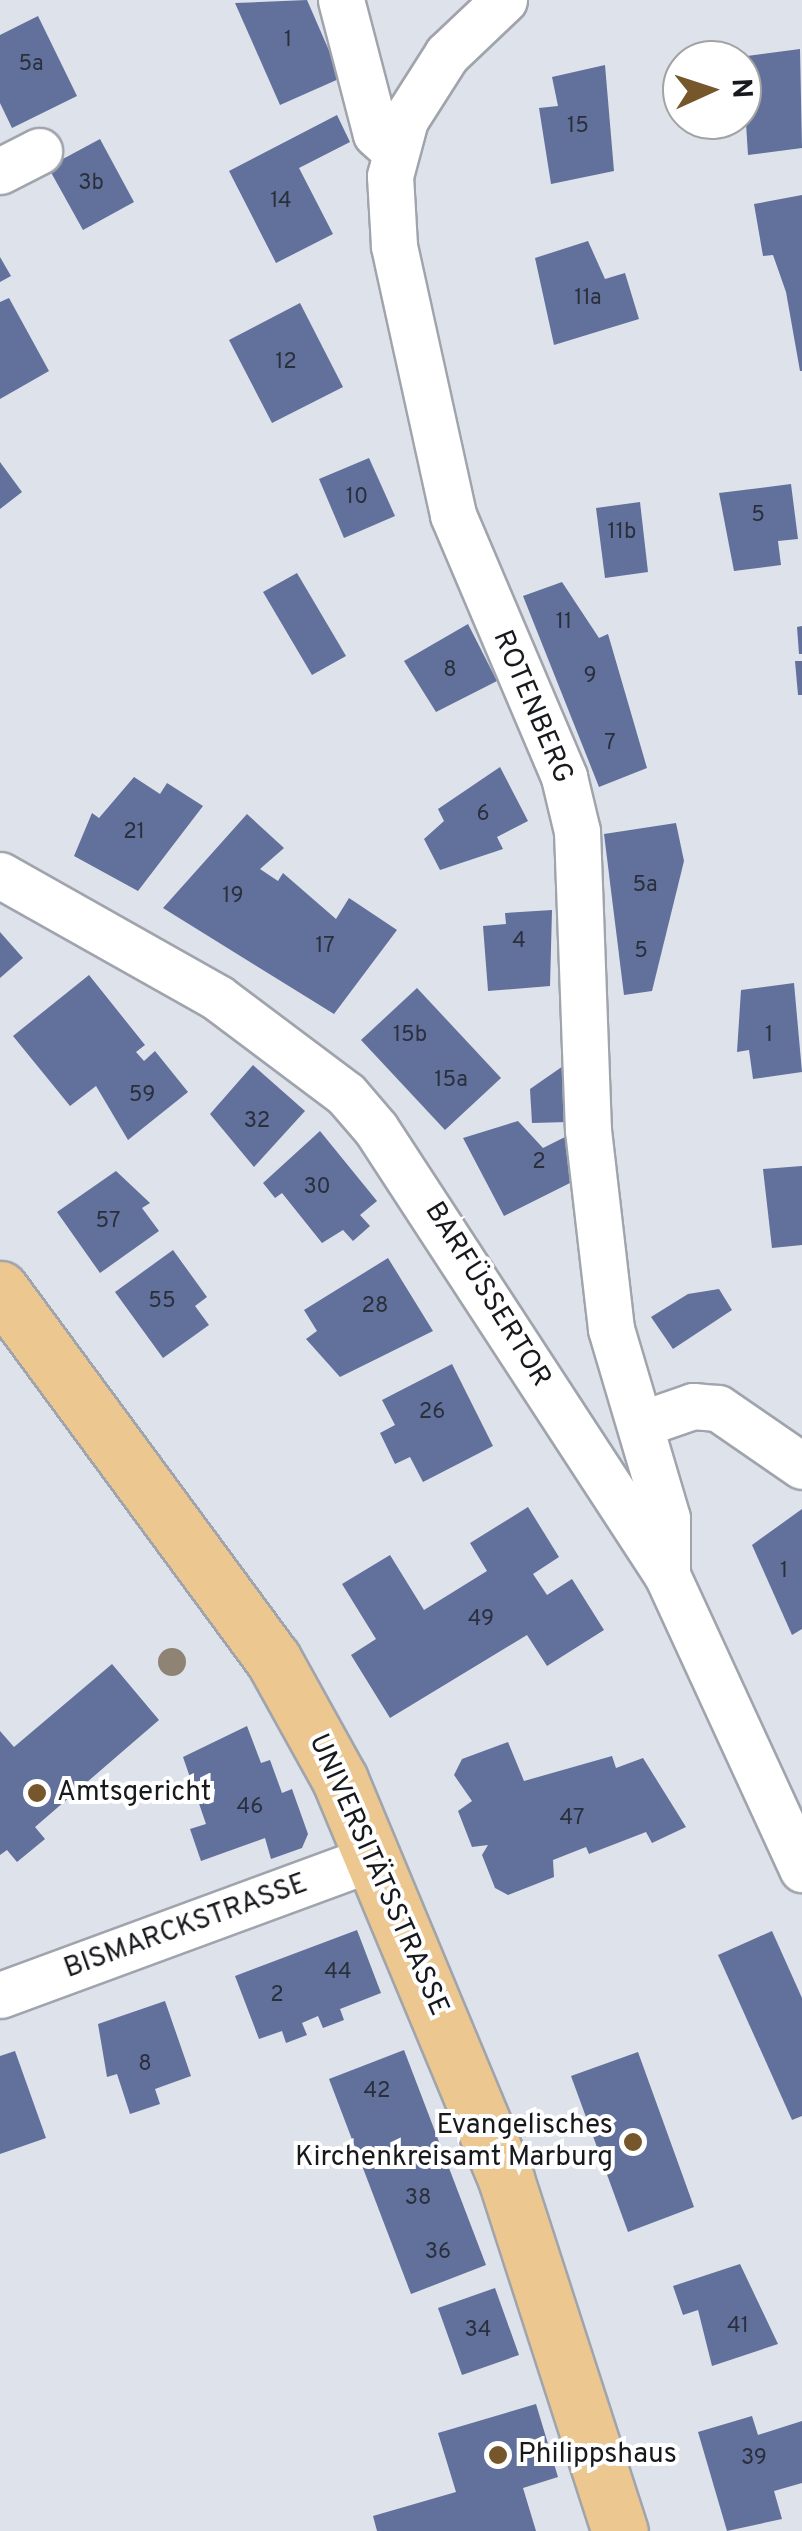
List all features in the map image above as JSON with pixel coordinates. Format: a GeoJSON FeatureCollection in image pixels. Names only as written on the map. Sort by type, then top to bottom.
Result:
{"type":"FeatureCollection","features":[{"type":"Feature","properties":{"kind":"main road","name":"UNIVERSITÄTSSTRASSE"},"geometry":{"type":"LineString","coordinates":[[0,1290],[273,1659],[373,1858],[506,2179],[620,2531]]}},
{"type":"Feature","properties":{"kind":"street"},"geometry":{"type":"LineString","coordinates":[[341,0],[376,134],[394,150]]}},
{"type":"Feature","properties":{"kind":"street","name":"ROTENBERG"},"geometry":{"type":"LineString","coordinates":[[504,0],[417,94],[394,150],[394,246],[438,462],[564,777],[577,831],[590,1148],[611,1329],[644,1423],[670,1536],[666,1575]]}},
{"type":"Feature","properties":{"kind":"street","name":"BARFÜSSERTOR"},"geometry":{"type":"LineString","coordinates":[[0,875],[218,998],[346,1094],[431,1203],[666,1575],[802,1869]]}},
{"type":"Feature","properties":{"kind":"street"},"geometry":{"type":"LineString","coordinates":[[644,1423],[694,1406],[718,1408],[802,1466]]}},
{"type":"Feature","properties":{"kind":"street","name":"BISMARCKSTRASSE"},"geometry":{"type":"LineString","coordinates":[[0,1995],[373,1858]]}},
{"type":"Feature","properties":{"kind":"building"},"geometry":{"type":"Polygon","coordinates":[[[307,0],[341,78],[280,105],[235,3],[307,0]]]}},
{"type":"Feature","properties":{"kind":"building"},"geometry":{"type":"Polygon","coordinates":[[[38,16],[77,96],[12,128],[0,103],[0,35],[38,16]]]}},
{"type":"Feature","properties":{"kind":"building"},"geometry":{"type":"Polygon","coordinates":[[[800,49],[802,148],[748,155],[747,140],[762,140],[762,54],[800,49]]]}},
{"type":"Feature","properties":{"kind":"building"},"geometry":{"type":"Polygon","coordinates":[[[605,65],[614,171],[551,184],[539,108],[558,106],[552,77],[605,65]]]}},
{"type":"Feature","properties":{"kind":"building"},"geometry":{"type":"Polygon","coordinates":[[[337,115],[350,142],[299,168],[333,234],[276,263],[229,171],[337,115]]]}},
{"type":"Feature","properties":{"kind":"building"},"geometry":{"type":"Polygon","coordinates":[[[100,139],[134,202],[83,230],[48,167],[100,139]]]}},
{"type":"Feature","properties":{"kind":"building"},"geometry":{"type":"Polygon","coordinates":[[[802,195],[800,371],[786,292],[773,255],[763,256],[754,204],[802,195]]]}},
{"type":"Feature","properties":{"kind":"building"},"geometry":{"type":"Polygon","coordinates":[[[588,241],[605,279],[625,273],[639,319],[554,345],[535,258],[588,241]]]}},
{"type":"Feature","properties":{"kind":"building"},"geometry":{"type":"Polygon","coordinates":[[[0,257],[11,276],[0,282],[0,257]]]}},
{"type":"Feature","properties":{"kind":"building"},"geometry":{"type":"Polygon","coordinates":[[[9,298],[49,371],[0,399],[0,302],[9,298]]]}},
{"type":"Feature","properties":{"kind":"building"},"geometry":{"type":"Polygon","coordinates":[[[300,303],[343,387],[272,423],[229,340],[300,303]]]}},
{"type":"Feature","properties":{"kind":"building"},"geometry":{"type":"Polygon","coordinates":[[[369,458],[395,516],[344,538],[319,479],[369,458]]]}},
{"type":"Feature","properties":{"kind":"building"},"geometry":{"type":"Polygon","coordinates":[[[0,462],[22,492],[0,509],[0,462]]]}},
{"type":"Feature","properties":{"kind":"building"},"geometry":{"type":"Polygon","coordinates":[[[791,484],[798,539],[778,541],[781,565],[734,571],[719,493],[791,484]]]}},
{"type":"Feature","properties":{"kind":"building"},"geometry":{"type":"Polygon","coordinates":[[[640,502],[648,572],[605,578],[596,508],[640,502]]]}},
{"type":"Feature","properties":{"kind":"building"},"geometry":{"type":"Polygon","coordinates":[[[297,573],[346,656],[312,675],[263,592],[297,573]]]}},
{"type":"Feature","properties":{"kind":"building"},"geometry":{"type":"Polygon","coordinates":[[[562,582],[599,638],[608,634],[647,768],[599,787],[523,596],[562,582]]]}},
{"type":"Feature","properties":{"kind":"building"},"geometry":{"type":"Polygon","coordinates":[[[468,624],[497,681],[436,712],[404,661],[468,624]]]}},
{"type":"Feature","properties":{"kind":"building"},"geometry":{"type":"Polygon","coordinates":[[[802,626],[802,654],[799,654],[797,627],[802,626]]]}},
{"type":"Feature","properties":{"kind":"building"},"geometry":{"type":"Polygon","coordinates":[[[795,661],[802,661],[802,695],[798,695],[795,661]]]}},
{"type":"Feature","properties":{"kind":"building"},"geometry":{"type":"Polygon","coordinates":[[[500,767],[528,821],[497,837],[503,849],[440,870],[424,839],[444,821],[438,809],[500,767]]]}},
{"type":"Feature","properties":{"kind":"building"},"geometry":{"type":"Polygon","coordinates":[[[134,777],[160,794],[167,783],[203,806],[138,891],[74,856],[92,813],[99,818],[134,777]]]}},
{"type":"Feature","properties":{"kind":"building"},"geometry":{"type":"Polygon","coordinates":[[[247,814],[284,848],[260,869],[278,881],[283,873],[336,919],[349,898],[397,930],[334,1014],[163,908],[247,814]]]}},
{"type":"Feature","properties":{"kind":"building"},"geometry":{"type":"Polygon","coordinates":[[[676,823],[684,861],[652,991],[624,995],[604,834],[676,823]]]}},
{"type":"Feature","properties":{"kind":"building"},"geometry":{"type":"Polygon","coordinates":[[[552,910],[550,986],[488,991],[483,926],[506,924],[505,913],[552,910]]]}},
{"type":"Feature","properties":{"kind":"building"},"geometry":{"type":"Polygon","coordinates":[[[0,932],[23,958],[0,978],[0,932]]]}},
{"type":"Feature","properties":{"kind":"building"},"geometry":{"type":"Polygon","coordinates":[[[89,975],[145,1045],[136,1052],[144,1061],[155,1051],[188,1092],[128,1140],[96,1086],[70,1106],[13,1036],[89,975]]]}},
{"type":"Feature","properties":{"kind":"building"},"geometry":{"type":"Polygon","coordinates":[[[794,983],[802,1072],[753,1079],[749,1050],[737,1052],[741,990],[794,983]]]}},
{"type":"Feature","properties":{"kind":"building"},"geometry":{"type":"Polygon","coordinates":[[[417,988],[501,1078],[445,1130],[361,1040],[417,988]]]}},
{"type":"Feature","properties":{"kind":"building"},"geometry":{"type":"Polygon","coordinates":[[[566,1064],[568,1122],[532,1123],[530,1089],[566,1064]]]}},
{"type":"Feature","properties":{"kind":"building"},"geometry":{"type":"Polygon","coordinates":[[[253,1065],[305,1111],[254,1167],[210,1114],[253,1065]]]}},
{"type":"Feature","properties":{"kind":"building"},"geometry":{"type":"Polygon","coordinates":[[[518,1121],[543,1148],[567,1136],[580,1178],[504,1216],[463,1138],[518,1121]]]}},
{"type":"Feature","properties":{"kind":"building"},"geometry":{"type":"Polygon","coordinates":[[[320,1131],[377,1201],[360,1215],[370,1226],[353,1241],[343,1230],[322,1243],[282,1193],[275,1198],[263,1183],[320,1131]]]}},
{"type":"Feature","properties":{"kind":"building"},"geometry":{"type":"Polygon","coordinates":[[[802,1166],[802,1245],[772,1248],[763,1169],[802,1166]]]}},
{"type":"Feature","properties":{"kind":"building"},"geometry":{"type":"Polygon","coordinates":[[[116,1171],[150,1203],[142,1208],[159,1231],[100,1273],[57,1212],[116,1171]]]}},
{"type":"Feature","properties":{"kind":"building"},"geometry":{"type":"Polygon","coordinates":[[[173,1250],[207,1297],[195,1306],[209,1325],[163,1358],[115,1292],[173,1250]]]}},
{"type":"Feature","properties":{"kind":"building"},"geometry":{"type":"Polygon","coordinates":[[[388,1258],[433,1331],[340,1377],[306,1339],[317,1331],[304,1310],[388,1258]]]}},
{"type":"Feature","properties":{"kind":"building"},"geometry":{"type":"Polygon","coordinates":[[[719,1289],[732,1310],[673,1349],[651,1317],[688,1294],[719,1289]]]}},
{"type":"Feature","properties":{"kind":"building"},"geometry":{"type":"Polygon","coordinates":[[[452,1364],[493,1446],[423,1482],[410,1457],[395,1464],[380,1433],[395,1425],[382,1400],[452,1364]]]}},
{"type":"Feature","properties":{"kind":"building"},"geometry":{"type":"Polygon","coordinates":[[[528,1507],[559,1557],[533,1574],[547,1595],[572,1579],[604,1630],[547,1666],[527,1635],[390,1718],[351,1655],[376,1639],[342,1584],[390,1555],[424,1610],[487,1571],[470,1543],[528,1507]]]}},
{"type":"Feature","properties":{"kind":"building"},"geometry":{"type":"Polygon","coordinates":[[[802,1509],[802,1629],[792,1635],[752,1545],[802,1509]]]}},
{"type":"Feature","properties":{"kind":"building","name":"Amtsgericht"},"geometry":{"type":"Polygon","coordinates":[[[112,1664],[159,1720],[35,1827],[45,1839],[17,1862],[7,1850],[0,1855],[0,1731],[14,1747],[112,1664]]]}},
{"type":"Feature","properties":{"kind":"building"},"geometry":{"type":"Polygon","coordinates":[[[247,1726],[261,1763],[270,1760],[282,1793],[292,1789],[308,1834],[302,1848],[271,1859],[265,1838],[201,1861],[190,1829],[206,1824],[183,1757],[247,1726]]]}},
{"type":"Feature","properties":{"kind":"building"},"geometry":{"type":"Polygon","coordinates":[[[508,1742],[524,1781],[612,1756],[616,1768],[643,1758],[686,1827],[652,1843],[646,1832],[589,1854],[586,1847],[553,1860],[554,1877],[508,1895],[495,1888],[482,1855],[488,1845],[472,1847],[458,1811],[472,1801],[454,1775],[462,1759],[508,1742]]]}},
{"type":"Feature","properties":{"kind":"building"},"geometry":{"type":"Polygon","coordinates":[[[357,1930],[381,1993],[340,2009],[344,2020],[323,2028],[318,2016],[302,2023],[307,2035],[286,2043],[282,2031],[259,2039],[235,1976],[357,1930]]]}},
{"type":"Feature","properties":{"kind":"building"},"geometry":{"type":"Polygon","coordinates":[[[772,1931],[802,1998],[802,2116],[792,2120],[718,1955],[772,1931]]]}},
{"type":"Feature","properties":{"kind":"building"},"geometry":{"type":"Polygon","coordinates":[[[165,2001],[191,2076],[155,2089],[160,2104],[130,2114],[117,2074],[107,2077],[98,2024],[165,2001]]]}},
{"type":"Feature","properties":{"kind":"building"},"geometry":{"type":"Polygon","coordinates":[[[404,2050],[486,2265],[411,2294],[329,2079],[404,2050]]]}},
{"type":"Feature","properties":{"kind":"building"},"geometry":{"type":"Polygon","coordinates":[[[15,2051],[46,2138],[0,2154],[0,2056],[15,2051]]]}},
{"type":"Feature","properties":{"kind":"building","name":"Evangelisches Kirchenkreisamt Marburg"},"geometry":{"type":"Polygon","coordinates":[[[638,2052],[694,2207],[628,2232],[571,2076],[638,2052]]]}},
{"type":"Feature","properties":{"kind":"building"},"geometry":{"type":"Polygon","coordinates":[[[740,2264],[778,2344],[712,2366],[698,2310],[683,2315],[673,2286],[740,2264]]]}},
{"type":"Feature","properties":{"kind":"building"},"geometry":{"type":"Polygon","coordinates":[[[495,2288],[519,2355],[462,2375],[438,2308],[495,2288]]]}},
{"type":"Feature","properties":{"kind":"building","name":"Philippshaus"},"geometry":{"type":"Polygon","coordinates":[[[536,2404],[558,2477],[523,2488],[536,2531],[377,2531],[373,2516],[456,2492],[438,2433],[536,2404]]]}},
{"type":"Feature","properties":{"kind":"building"},"geometry":{"type":"Polygon","coordinates":[[[752,2416],[758,2435],[802,2421],[802,2483],[774,2491],[782,2519],[727,2531],[698,2432],[752,2416]]]}},
{"type":"Feature","properties":{"kind":"place","name":"Amtsgericht"},"geometry":{"type":"Point","coordinates":[37,1793]}},
{"type":"Feature","properties":{"kind":"place","name":"Evangelisches Kirchenkreisamt Marburg"},"geometry":{"type":"Point","coordinates":[633,2142]}},
{"type":"Feature","properties":{"kind":"place","name":"Philippshaus"},"geometry":{"type":"Point","coordinates":[498,2455]}}]}
